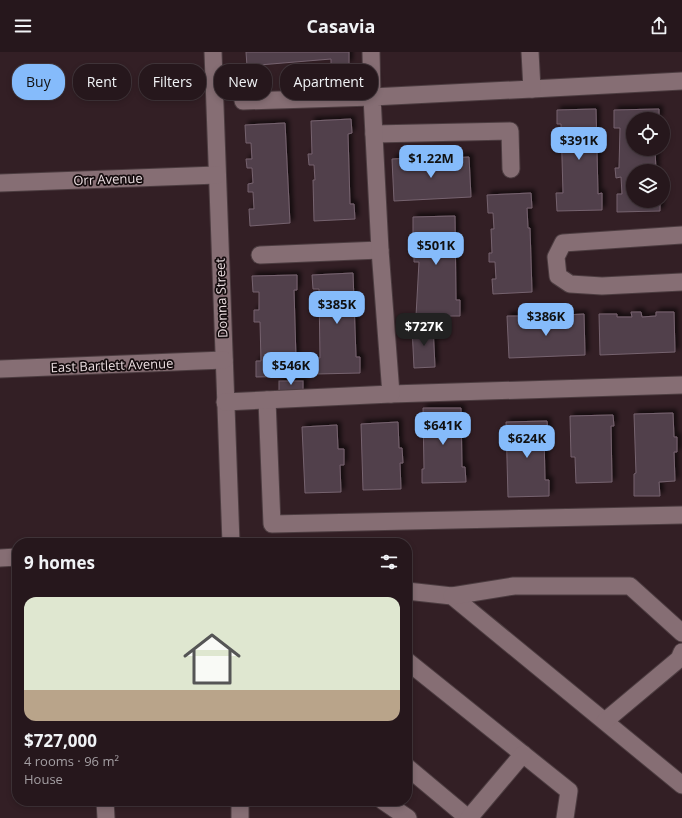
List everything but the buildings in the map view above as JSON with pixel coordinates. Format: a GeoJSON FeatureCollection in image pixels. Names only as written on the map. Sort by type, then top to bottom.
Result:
{"type":"FeatureCollection","features":[{"type":"Feature","properties":{"kind":"street","name":"Donna Street"},"geometry":{"type":"LineString","coordinates":[[213,52],[231,538]]}},
{"type":"Feature","properties":{"kind":"street"},"geometry":{"type":"LineString","coordinates":[[371,52],[371,64]]}},
{"type":"Feature","properties":{"kind":"street"},"geometry":{"type":"LineString","coordinates":[[530,52],[532,89]]}},
{"type":"Feature","properties":{"kind":"street"},"geometry":{"type":"LineString","coordinates":[[378,97],[682,81]]}},
{"type":"Feature","properties":{"kind":"street"},"geometry":{"type":"LineString","coordinates":[[243,101],[280,100]]}},
{"type":"Feature","properties":{"kind":"street"},"geometry":{"type":"LineString","coordinates":[[372,100],[380,250],[391,394]]}},
{"type":"Feature","properties":{"kind":"street"},"geometry":{"type":"LineString","coordinates":[[374,134],[510,132],[510,168]]}},
{"type":"Feature","properties":{"kind":"street","name":"Orr Avenue"},"geometry":{"type":"LineString","coordinates":[[0,183],[217,175]]}},
{"type":"Feature","properties":{"kind":"street"},"geometry":{"type":"LineString","coordinates":[[682,235],[563,242],[556,257],[558,276],[570,284],[602,286],[682,282]]}},
{"type":"Feature","properties":{"kind":"street"},"geometry":{"type":"LineString","coordinates":[[260,255],[380,250]]}},
{"type":"Feature","properties":{"kind":"street","name":"East Bartlett Avenue"},"geometry":{"type":"LineString","coordinates":[[0,369],[224,360]]}},
{"type":"Feature","properties":{"kind":"street"},"geometry":{"type":"LineString","coordinates":[[225,402],[391,394],[682,385]]}},
{"type":"Feature","properties":{"kind":"street"},"geometry":{"type":"LineString","coordinates":[[267,400],[272,524],[682,515]]}},
{"type":"Feature","properties":{"kind":"street"},"geometry":{"type":"LineString","coordinates":[[0,558],[12,557]]}},
{"type":"Feature","properties":{"kind":"street"},"geometry":{"type":"LineString","coordinates":[[412,592],[452,596],[514,586],[630,586],[682,632]]}},
{"type":"Feature","properties":{"kind":"street"},"geometry":{"type":"LineString","coordinates":[[452,596],[682,784]]}},
{"type":"Feature","properties":{"kind":"street"},"geometry":{"type":"LineString","coordinates":[[605,722],[679,659],[682,652]]}},
{"type":"Feature","properties":{"kind":"street"},"geometry":{"type":"LineString","coordinates":[[412,665],[569,791],[565,818]]}},
{"type":"Feature","properties":{"kind":"street"},"geometry":{"type":"LineString","coordinates":[[412,771],[468,818],[523,754]]}},
{"type":"Feature","properties":{"kind":"street"},"geometry":{"type":"LineString","coordinates":[[106,806],[106,818]]}},
{"type":"Feature","properties":{"kind":"street"},"geometry":{"type":"LineString","coordinates":[[240,806],[240,818]]}},
{"type":"Feature","properties":{"kind":"street"},"geometry":{"type":"LineString","coordinates":[[390,806],[408,818]]}}]}
